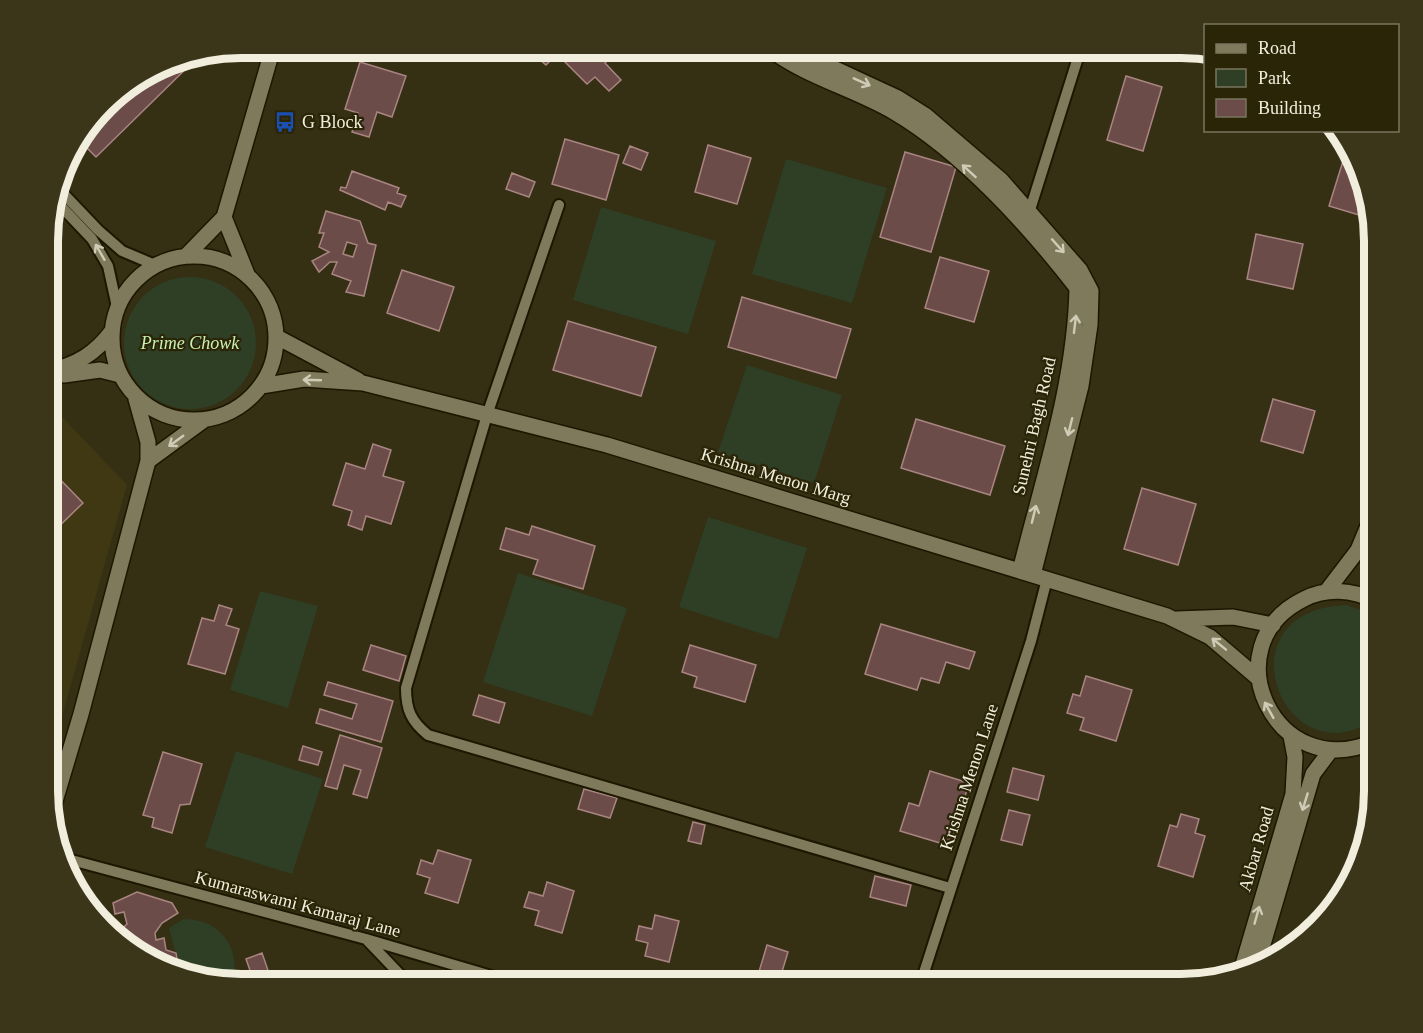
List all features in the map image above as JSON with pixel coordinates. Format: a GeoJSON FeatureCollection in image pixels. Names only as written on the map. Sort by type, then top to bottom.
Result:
{"type":"FeatureCollection","features":[{"type":"Feature","properties":{"kind":"main road"},"geometry":{"type":"LineString","coordinates":[[186,255],[224,217],[270,58]]}},
{"type":"Feature","properties":{"kind":"main road","name":"Sunehri Bagh Road"},"geometry":{"type":"LineString","coordinates":[[785,59],[824,82],[892,111],[928,135],[991,192],[1060,266],[1077,288],[1076,315],[1067,382],[1033,575]]}},
{"type":"Feature","properties":{"kind":"main road"},"geometry":{"type":"LineString","coordinates":[[811,59],[898,98],[925,115],[1001,180],[1080,270],[1091,291],[1090,325],[1081,386],[1033,575]]}},
{"type":"Feature","properties":{"kind":"main road"},"geometry":{"type":"LineString","coordinates":[[148,461],[204,420],[226,414],[245,403],[261,386],[273,363],[277,337],[269,302],[247,274],[224,217]]}},
{"type":"Feature","properties":{"kind":"main road"},"geometry":{"type":"LineString","coordinates":[[204,420],[166,416],[146,406],[135,396],[120,375],[112,353],[112,331],[117,307],[133,283],[155,265],[186,255],[207,256],[228,262],[247,274]]}},
{"type":"Feature","properties":{"kind":"main road"},"geometry":{"type":"LineString","coordinates":[[58,368],[90,355],[112,331]]}},
{"type":"Feature","properties":{"kind":"main road","name":"Krishna Menon Marg"},"geometry":{"type":"LineString","coordinates":[[277,337],[310,357],[363,383]]}},
{"type":"Feature","properties":{"kind":"main road"},"geometry":{"type":"LineString","coordinates":[[58,377],[100,370],[120,375]]}},
{"type":"Feature","properties":{"kind":"main road","name":"Krishna Menon Marg"},"geometry":{"type":"LineString","coordinates":[[261,386],[304,379],[363,383],[607,445],[1174,619],[1210,637],[1258,678]]}},
{"type":"Feature","properties":{"kind":"main road"},"geometry":{"type":"LineString","coordinates":[[59,788],[81,714],[148,461],[148,442],[135,396]]}},
{"type":"Feature","properties":{"kind":"main road"},"geometry":{"type":"LineString","coordinates":[[1326,592],[1358,550],[1364,536]]}},
{"type":"Feature","properties":{"kind":"main road"},"geometry":{"type":"LineString","coordinates":[[1364,597],[1350,592],[1326,592],[1296,603],[1273,625],[1262,647],[1258,678],[1267,707],[1291,735],[1307,745],[1331,750],[1350,750],[1364,745]]}},
{"type":"Feature","properties":{"kind":"main road","name":"Krishna Menon Marg"},"geometry":{"type":"LineString","coordinates":[[1174,619],[1233,617],[1273,625]]}},
{"type":"Feature","properties":{"kind":"main road","name":"Akbar Road"},"geometry":{"type":"LineString","coordinates":[[1243,964],[1293,794],[1295,757],[1291,735]]}},
{"type":"Feature","properties":{"kind":"main road","name":"Akbar Road"},"geometry":{"type":"LineString","coordinates":[[1259,957],[1313,774],[1331,750]]}},
{"type":"Feature","properties":{"kind":"street"},"geometry":{"type":"LineString","coordinates":[[823,65],[830,59]]}},
{"type":"Feature","properties":{"kind":"street"},"geometry":{"type":"LineString","coordinates":[[1029,213],[1078,59]]}},
{"type":"Feature","properties":{"kind":"street"},"geometry":{"type":"LineString","coordinates":[[65,195],[98,230],[122,250],[155,265]]}},
{"type":"Feature","properties":{"kind":"street"},"geometry":{"type":"LineString","coordinates":[[559,205],[487,415],[406,688],[406,707],[415,724],[429,735],[950,888]]}},
{"type":"Feature","properties":{"kind":"street"},"geometry":{"type":"LineString","coordinates":[[62,207],[92,239],[108,266],[117,307]]}},
{"type":"Feature","properties":{"kind":"street","name":"Krishna Menon Lane"},"geometry":{"type":"LineString","coordinates":[[923,974],[1031,641],[1033,575]]}},
{"type":"Feature","properties":{"kind":"street","name":"Kumaraswami Kamaraj Lane"},"geometry":{"type":"LineString","coordinates":[[72,860],[366,939],[485,974]]}},
{"type":"Feature","properties":{"kind":"street"},"geometry":{"type":"LineString","coordinates":[[366,939],[399,974]]}},
{"type":"Feature","properties":{"kind":"shaded area"},"geometry":{"type":"Polygon","coordinates":[[[58,413],[127,485],[59,727],[58,413]]]}},
{"type":"Feature","properties":{"kind":"green space"},"geometry":{"type":"Polygon","coordinates":[[[786,159],[887,188],[852,303],[752,274],[786,159]]]}},
{"type":"Feature","properties":{"kind":"green space"},"geometry":{"type":"Polygon","coordinates":[[[601,207],[716,241],[688,334],[573,300],[601,207]]]}},
{"type":"Feature","properties":{"kind":"green space","name":"Prime Chowk"},"geometry":{"type":"Polygon","coordinates":[[[190,277],[215,282],[237,296],[251,318],[256,343],[251,368],[237,390],[215,404],[190,409],[165,404],[143,390],[129,368],[124,343],[129,318],[143,296],[165,282],[190,277]]]}},
{"type":"Feature","properties":{"kind":"green space"},"geometry":{"type":"Polygon","coordinates":[[[747,365],[842,395],[814,483],[718,452],[747,365]]]}},
{"type":"Feature","properties":{"kind":"green space"},"geometry":{"type":"Polygon","coordinates":[[[708,517],[807,548],[778,639],[679,607],[708,517]]]}},
{"type":"Feature","properties":{"kind":"green space"},"geometry":{"type":"Polygon","coordinates":[[[518,573],[627,608],[592,716],[483,682],[518,573]]]}},
{"type":"Feature","properties":{"kind":"green space"},"geometry":{"type":"Polygon","coordinates":[[[260,591],[318,606],[288,708],[230,690],[260,591]]]}},
{"type":"Feature","properties":{"kind":"green space"},"geometry":{"type":"Polygon","coordinates":[[[1346,605],[1364,611],[1364,723],[1342,732],[1314,728],[1291,712],[1278,688],[1274,660],[1283,634],[1306,614],[1346,605]]]}},
{"type":"Feature","properties":{"kind":"green space"},"geometry":{"type":"Polygon","coordinates":[[[236,751],[323,779],[292,874],[205,847],[236,751]]]}},
{"type":"Feature","properties":{"kind":"green space"},"geometry":{"type":"Polygon","coordinates":[[[184,919],[209,924],[219,931],[231,949],[234,960],[234,974],[206,971],[178,963],[169,928],[184,919]]]}},
{"type":"Feature","properties":{"kind":"building"},"geometry":{"type":"Polygon","coordinates":[[[540,58],[553,58],[546,65],[540,58]]]}},
{"type":"Feature","properties":{"kind":"building"},"geometry":{"type":"Polygon","coordinates":[[[561,58],[610,58],[605,63],[621,80],[609,91],[595,77],[587,84],[561,58]]]}},
{"type":"Feature","properties":{"kind":"building"},"geometry":{"type":"Polygon","coordinates":[[[360,62],[406,76],[392,117],[377,112],[369,137],[352,132],[358,113],[345,109],[360,62]]]}},
{"type":"Feature","properties":{"kind":"building"},"geometry":{"type":"Polygon","coordinates":[[[188,67],[96,157],[85,146],[112,112],[150,83],[188,67]]]}},
{"type":"Feature","properties":{"kind":"building"},"geometry":{"type":"Polygon","coordinates":[[[1126,76],[1162,87],[1143,151],[1107,140],[1126,76]]]}},
{"type":"Feature","properties":{"kind":"building"},"geometry":{"type":"Polygon","coordinates":[[[565,139],[619,155],[606,200],[552,184],[565,139]]]}},
{"type":"Feature","properties":{"kind":"building"},"geometry":{"type":"Polygon","coordinates":[[[708,145],[751,158],[737,204],[695,192],[708,145]]]}},
{"type":"Feature","properties":{"kind":"building"},"geometry":{"type":"Polygon","coordinates":[[[630,146],[648,153],[641,170],[623,163],[630,146]]]}},
{"type":"Feature","properties":{"kind":"building"},"geometry":{"type":"Polygon","coordinates":[[[905,152],[956,167],[931,252],[880,237],[905,152]]]}},
{"type":"Feature","properties":{"kind":"building"},"geometry":{"type":"Polygon","coordinates":[[[1343,161],[1346,162],[1355,183],[1362,216],[1329,206],[1343,161]]]}},
{"type":"Feature","properties":{"kind":"building"},"geometry":{"type":"Polygon","coordinates":[[[352,171],[399,188],[397,193],[406,196],[401,207],[388,202],[385,210],[340,190],[341,187],[346,188],[352,171]]]}},
{"type":"Feature","properties":{"kind":"building"},"geometry":{"type":"Polygon","coordinates":[[[512,173],[535,182],[529,197],[506,189],[512,173]]]}},
{"type":"Feature","properties":{"kind":"building"},"geometry":{"type":"Polygon","coordinates":[[[326,211],[360,221],[368,243],[376,245],[364,296],[346,292],[351,281],[332,274],[337,262],[330,262],[319,272],[312,261],[329,252],[319,247],[324,233],[319,233],[326,211]],[[347,242],[343,254],[353,257],[357,245],[347,242]]]}},
{"type":"Feature","properties":{"kind":"building"},"geometry":{"type":"Polygon","coordinates":[[[1256,234],[1303,244],[1293,289],[1247,279],[1256,234]]]}},
{"type":"Feature","properties":{"kind":"building"},"geometry":{"type":"Polygon","coordinates":[[[940,257],[989,271],[974,322],[925,308],[940,257]]]}},
{"type":"Feature","properties":{"kind":"building"},"geometry":{"type":"Polygon","coordinates":[[[402,270],[454,287],[439,331],[387,313],[402,270]]]}},
{"type":"Feature","properties":{"kind":"building"},"geometry":{"type":"Polygon","coordinates":[[[742,297],[851,329],[836,378],[728,347],[742,297]]]}},
{"type":"Feature","properties":{"kind":"building"},"geometry":{"type":"Polygon","coordinates":[[[568,321],[656,347],[641,396],[553,370],[568,321]]]}},
{"type":"Feature","properties":{"kind":"building"},"geometry":{"type":"Polygon","coordinates":[[[1273,399],[1315,411],[1303,453],[1261,441],[1273,399]]]}},
{"type":"Feature","properties":{"kind":"building"},"geometry":{"type":"Polygon","coordinates":[[[916,419],[1005,446],[990,495],[901,468],[916,419]]]}},
{"type":"Feature","properties":{"kind":"building"},"geometry":{"type":"Polygon","coordinates":[[[373,444],[391,450],[383,476],[404,482],[391,524],[366,516],[362,530],[348,525],[352,511],[333,505],[346,463],[365,469],[373,444]]]}},
{"type":"Feature","properties":{"kind":"building"},"geometry":{"type":"Polygon","coordinates":[[[58,478],[83,503],[59,527],[58,478]]]}},
{"type":"Feature","properties":{"kind":"building"},"geometry":{"type":"Polygon","coordinates":[[[1142,488],[1196,504],[1178,565],[1124,549],[1142,488]]]}},
{"type":"Feature","properties":{"kind":"building"},"geometry":{"type":"Polygon","coordinates":[[[532,526],[595,546],[583,589],[533,574],[538,560],[500,549],[506,528],[529,535],[532,526]]]}},
{"type":"Feature","properties":{"kind":"building"},"geometry":{"type":"Polygon","coordinates":[[[219,605],[232,609],[226,625],[239,629],[225,674],[188,664],[202,618],[214,621],[219,605]]]}},
{"type":"Feature","properties":{"kind":"building"},"geometry":{"type":"Polygon","coordinates":[[[881,624],[975,652],[969,669],[946,662],[939,683],[921,678],[917,690],[865,674],[881,624]]]}},
{"type":"Feature","properties":{"kind":"building"},"geometry":{"type":"Polygon","coordinates":[[[371,645],[406,656],[399,681],[363,670],[371,645]]]}},
{"type":"Feature","properties":{"kind":"building"},"geometry":{"type":"Polygon","coordinates":[[[690,645],[756,665],[745,702],[694,687],[697,677],[682,672],[690,645]]]}},
{"type":"Feature","properties":{"kind":"building"},"geometry":{"type":"Polygon","coordinates":[[[1086,676],[1132,690],[1116,741],[1080,730],[1084,718],[1067,713],[1073,694],[1080,696],[1086,676]]]}},
{"type":"Feature","properties":{"kind":"building"},"geometry":{"type":"Polygon","coordinates":[[[328,682],[393,701],[381,742],[316,723],[320,709],[352,719],[357,704],[324,695],[328,682]]]}},
{"type":"Feature","properties":{"kind":"building"},"geometry":{"type":"Polygon","coordinates":[[[479,695],[505,703],[499,723],[473,715],[479,695]]]}},
{"type":"Feature","properties":{"kind":"building"},"geometry":{"type":"Polygon","coordinates":[[[340,735],[382,748],[367,798],[353,794],[361,770],[344,765],[337,789],[325,786],[340,735]]]}},
{"type":"Feature","properties":{"kind":"building"},"geometry":{"type":"Polygon","coordinates":[[[303,746],[322,752],[318,765],[299,760],[303,746]]]}},
{"type":"Feature","properties":{"kind":"building"},"geometry":{"type":"Polygon","coordinates":[[[163,752],[202,764],[190,804],[180,805],[172,833],[152,827],[154,818],[143,815],[163,752]]]}},
{"type":"Feature","properties":{"kind":"building"},"geometry":{"type":"Polygon","coordinates":[[[1013,768],[1044,776],[1038,800],[1007,792],[1013,768]]]}},
{"type":"Feature","properties":{"kind":"building"},"geometry":{"type":"Polygon","coordinates":[[[930,771],[969,783],[950,846],[900,831],[909,803],[919,806],[930,771]]]}},
{"type":"Feature","properties":{"kind":"building"},"geometry":{"type":"Polygon","coordinates":[[[584,789],[617,798],[610,818],[578,809],[584,789]]]}},
{"type":"Feature","properties":{"kind":"building"},"geometry":{"type":"Polygon","coordinates":[[[1009,810],[1030,815],[1022,845],[1001,840],[1009,810]]]}},
{"type":"Feature","properties":{"kind":"building"},"geometry":{"type":"Polygon","coordinates":[[[1181,814],[1199,819],[1195,833],[1205,836],[1193,877],[1158,866],[1170,825],[1177,827],[1181,814]]]}},
{"type":"Feature","properties":{"kind":"building"},"geometry":{"type":"Polygon","coordinates":[[[693,822],[705,825],[701,844],[688,841],[693,822]]]}},
{"type":"Feature","properties":{"kind":"building"},"geometry":{"type":"Polygon","coordinates":[[[438,850],[471,860],[458,903],[425,893],[430,878],[417,874],[421,860],[433,864],[438,850]]]}},
{"type":"Feature","properties":{"kind":"building"},"geometry":{"type":"Polygon","coordinates":[[[875,876],[911,885],[906,906],[870,897],[875,876]]]}},
{"type":"Feature","properties":{"kind":"building"},"geometry":{"type":"Polygon","coordinates":[[[547,882],[574,891],[562,933],[535,925],[539,911],[524,907],[529,892],[543,896],[547,882]]]}},
{"type":"Feature","properties":{"kind":"building"},"geometry":{"type":"Polygon","coordinates":[[[137,892],[172,903],[178,913],[162,923],[155,933],[156,940],[164,938],[166,950],[176,953],[177,959],[175,962],[150,950],[121,929],[127,924],[124,912],[115,914],[113,903],[137,892]]]}},
{"type":"Feature","properties":{"kind":"building"},"geometry":{"type":"Polygon","coordinates":[[[655,915],[679,921],[669,962],[645,956],[648,943],[636,940],[639,926],[652,929],[655,915]]]}},
{"type":"Feature","properties":{"kind":"building"},"geometry":{"type":"Polygon","coordinates":[[[767,945],[788,952],[781,974],[758,974],[767,945]]]}},
{"type":"Feature","properties":{"kind":"building"},"geometry":{"type":"Polygon","coordinates":[[[262,953],[269,974],[251,974],[246,959],[262,953]]]}},
{"type":"Feature","properties":{"kind":"place","name":"G Block"},"geometry":{"type":"Point","coordinates":[285,122]}}]}
